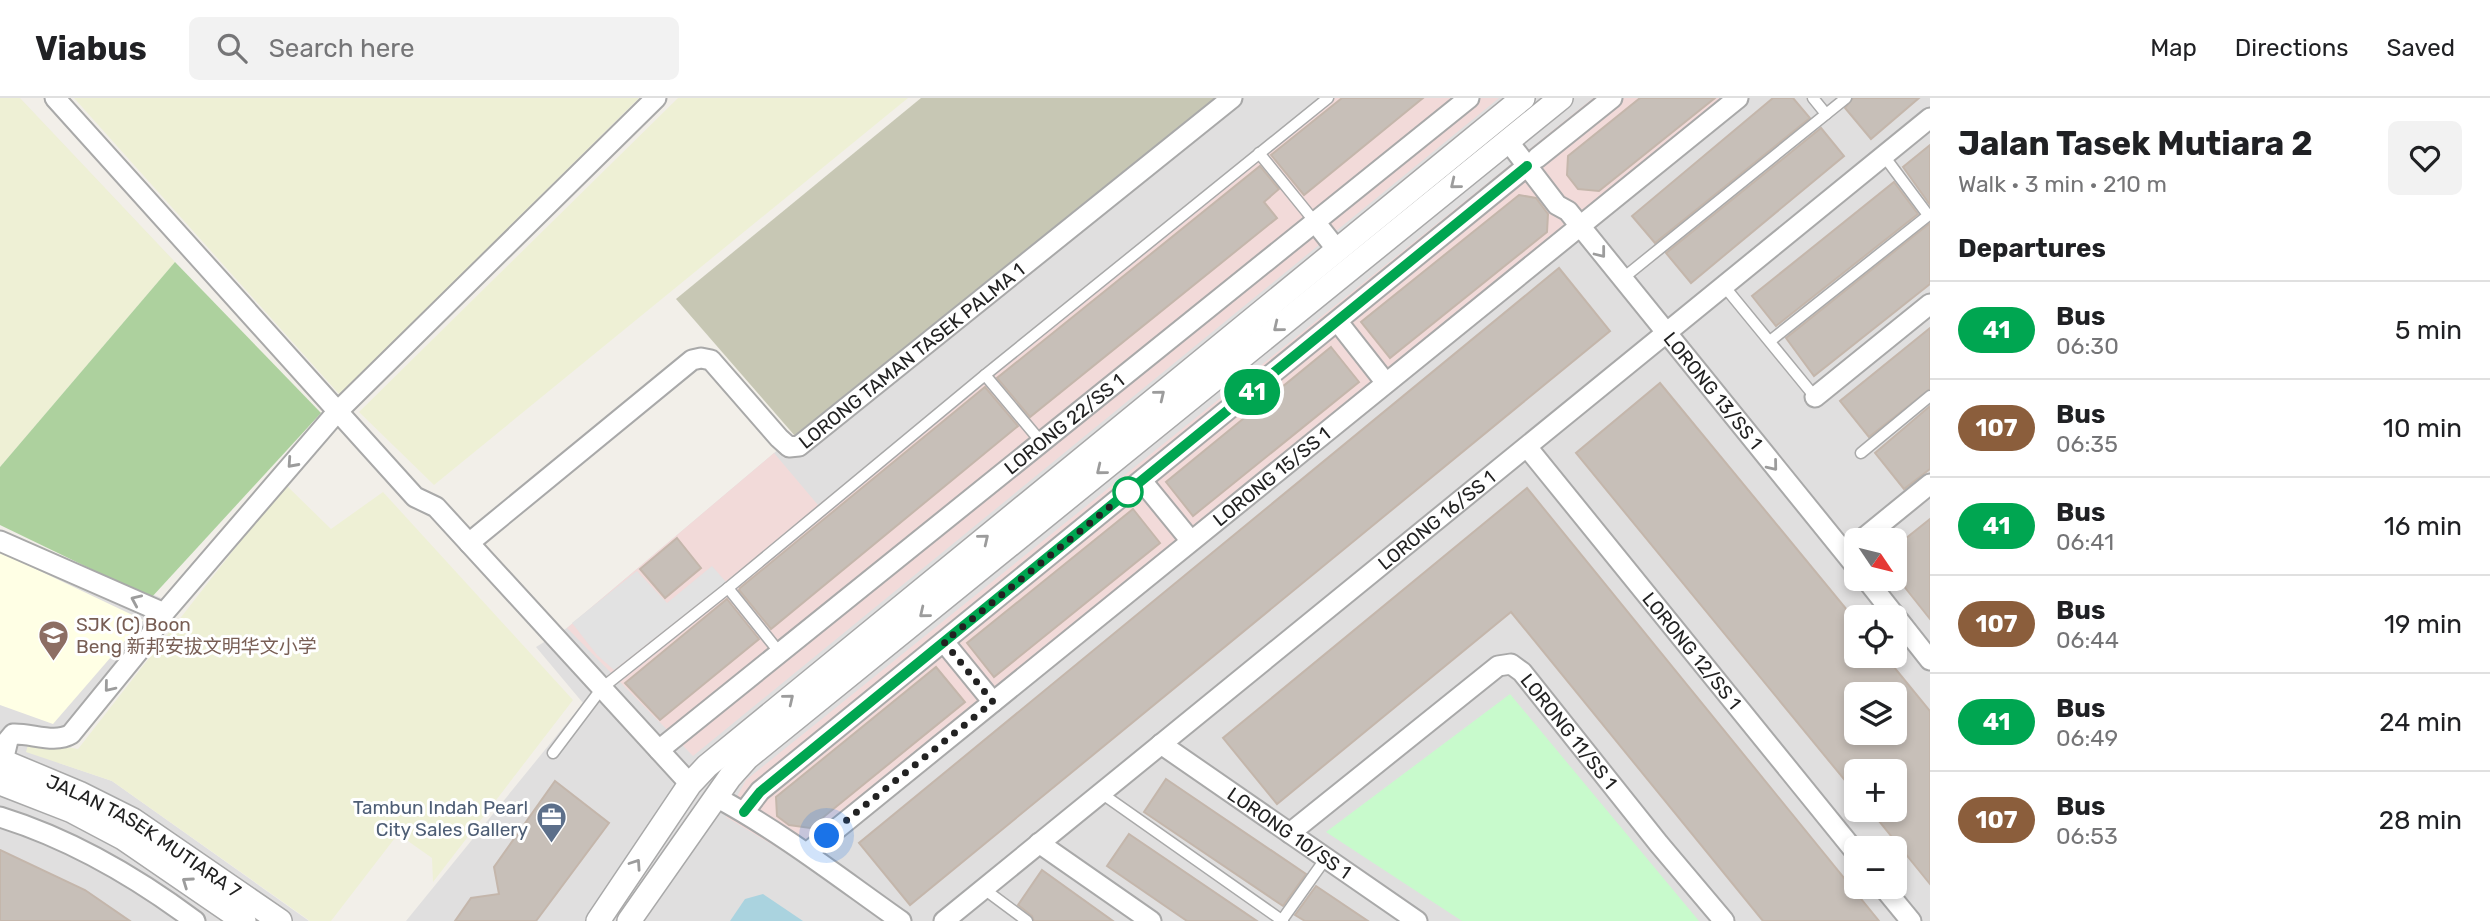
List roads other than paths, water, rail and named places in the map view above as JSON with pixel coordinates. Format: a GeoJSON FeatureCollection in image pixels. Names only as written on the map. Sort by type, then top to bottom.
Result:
{"type":"FeatureCollection","features":[{"type":"Feature","properties":{"kind":"street"},"geometry":{"type":"LineString","coordinates":[[55,98],[337,412],[415,496],[436,507],[690,784]]}},
{"type":"Feature","properties":{"kind":"street"},"geometry":{"type":"LineString","coordinates":[[1,768],[8,740],[13,734],[64,738],[71,734],[146,642],[164,613],[337,412],[656,98]]}},
{"type":"Feature","properties":{"kind":"street","name":"LORONG TAMAN TASEK PALMA 1"},"geometry":{"type":"LineString","coordinates":[[469,543],[692,359],[711,360],[779,438],[789,447],[799,446],[1233,98]]}},
{"type":"Feature","properties":{"kind":"street","name":"LORONG 22/SS 1"},"geometry":{"type":"LineString","coordinates":[[659,750],[1469,98]]}},
{"type":"Feature","properties":{"kind":"street"},"geometry":{"type":"LineString","coordinates":[[1512,136],[1526,98]]}},
{"type":"Feature","properties":{"kind":"street"},"geometry":{"type":"LineString","coordinates":[[598,921],[690,784],[707,766],[1526,98]]}},
{"type":"Feature","properties":{"kind":"street"},"geometry":{"type":"LineString","coordinates":[[629,921],[730,777],[747,758],[1561,98]]}},
{"type":"Feature","properties":{"kind":"street"},"geometry":{"type":"LineString","coordinates":[[744,812],[760,792],[1612,98]]}},
{"type":"Feature","properties":{"kind":"street","name":"LORONG 15/SS 1"},"geometry":{"type":"LineString","coordinates":[[807,853],[1386,383],[1574,219],[1738,98]]}},
{"type":"Feature","properties":{"kind":"street","name":"LORONG 16/SS 1"},"geometry":{"type":"LineString","coordinates":[[944,921],[1930,118]]}},
{"type":"Feature","properties":{"kind":"street"},"geometry":{"type":"LineString","coordinates":[[1460,150],[1485,139],[1512,136]]}},
{"type":"Feature","properties":{"kind":"street","name":"LORONG 13/SS 1"},"geometry":{"type":"LineString","coordinates":[[1512,136],[1532,162],[1557,205],[1574,219],[1666,334],[1844,538]]}},
{"type":"Feature","properties":{"kind":"street"},"geometry":{"type":"LineString","coordinates":[[1315,222],[1338,251]]}},
{"type":"Feature","properties":{"kind":"street"},"geometry":{"type":"LineString","coordinates":[[1815,397],[1930,304]]}},
{"type":"Feature","properties":{"kind":"street"},"geometry":{"type":"LineString","coordinates":[[1338,322],[1386,383]]}},
{"type":"Feature","properties":{"kind":"street","name":"LORONG 12/SS 1"},"geometry":{"type":"LineString","coordinates":[[1527,447],[1844,838]]}},
{"type":"Feature","properties":{"kind":"street"},"geometry":{"type":"LineString","coordinates":[[1142,481],[1191,541]]}},
{"type":"Feature","properties":{"kind":"street"},"geometry":{"type":"LineString","coordinates":[[1881,528],[1930,484]]}},
{"type":"Feature","properties":{"kind":"street"},"geometry":{"type":"LineString","coordinates":[[0,541],[164,613]]}},
{"type":"Feature","properties":{"kind":"street"},"geometry":{"type":"LineString","coordinates":[[1876,592],[1930,660]]}},
{"type":"Feature","properties":{"kind":"street"},"geometry":{"type":"LineString","coordinates":[[944,642],[993,702]]}},
{"type":"Feature","properties":{"kind":"street","name":"LORONG 11/SS 1"},"geometry":{"type":"LineString","coordinates":[[1290,833],[1498,666],[1511,664],[1522,672],[1724,921]]}},
{"type":"Feature","properties":{"kind":"street","name":"LORONG 10/SS 1"},"geometry":{"type":"LineString","coordinates":[[1161,744],[1417,921]]}},
{"type":"Feature","properties":{"kind":"street","name":"JALAN TASEK MUTIARA 7"},"geometry":{"type":"LineString","coordinates":[[1,768],[123,838],[244,921]]}},
{"type":"Feature","properties":{"kind":"street","name":"JALAN TASEK MUTIARA 7"},"geometry":{"type":"LineString","coordinates":[[1,768],[79,793],[133,820],[280,921]]}},
{"type":"Feature","properties":{"kind":"street"},"geometry":{"type":"LineString","coordinates":[[716,797],[807,853],[901,921]]}},
{"type":"Feature","properties":{"kind":"street","name":"JALAN TASEK MUTIARA 7"},"geometry":{"type":"LineString","coordinates":[[0,817],[29,826],[86,851],[195,921]]}},
{"type":"Feature","properties":{"kind":"street"},"geometry":{"type":"LineString","coordinates":[[1039,843],[1150,921]]}},
{"type":"Feature","properties":{"kind":"street"},"geometry":{"type":"LineString","coordinates":[[1893,899],[1911,921]]}},
{"type":"Feature","properties":{"kind":"lane"},"geometry":{"type":"LineString","coordinates":[[553,753],[602,688],[1328,98]]}},
{"type":"Feature","properties":{"kind":"lane"},"geometry":{"type":"LineString","coordinates":[[1813,98],[1826,114]]}},
{"type":"Feature","properties":{"kind":"lane"},"geometry":{"type":"LineString","coordinates":[[1622,279],[1846,98]]}},
{"type":"Feature","properties":{"kind":"lane"},"geometry":{"type":"LineString","coordinates":[[1259,153],[1315,222]]}},
{"type":"Feature","properties":{"kind":"lane"},"geometry":{"type":"LineString","coordinates":[[1770,341],[1929,214],[1884,156]]}},
{"type":"Feature","properties":{"kind":"lane"},"geometry":{"type":"LineString","coordinates":[[1724,286],[1815,397]]}},
{"type":"Feature","properties":{"kind":"lane"},"geometry":{"type":"LineString","coordinates":[[985,375],[1042,443]]}},
{"type":"Feature","properties":{"kind":"lane"},"geometry":{"type":"LineString","coordinates":[[1861,453],[1930,396]]}},
{"type":"Feature","properties":{"kind":"lane"},"geometry":{"type":"LineString","coordinates":[[728,588],[780,653]]}},
{"type":"Feature","properties":{"kind":"lane"},"geometry":{"type":"LineString","coordinates":[[1101,793],[1282,921],[1326,858]]}},
{"type":"Feature","properties":{"kind":"lane"},"geometry":{"type":"LineString","coordinates":[[984,889],[1027,921]]}},
{"type":"Feature","properties":{"kind":"water"},"geometry":{"type":"Polygon","coordinates":[[[763,894],[803,921],[730,921],[745,899],[763,894]]]}},
{"type":"Feature","properties":{"kind":"place","name":"SJK (C) Boon Beng 新邦安拔文明华文小学"},"geometry":{"type":"Point","coordinates":[53,662]}},
{"type":"Feature","properties":{"kind":"place","name":"Tambun Indah Pearl City Sales Gallery"},"geometry":{"type":"Point","coordinates":[551,845]}}]}
